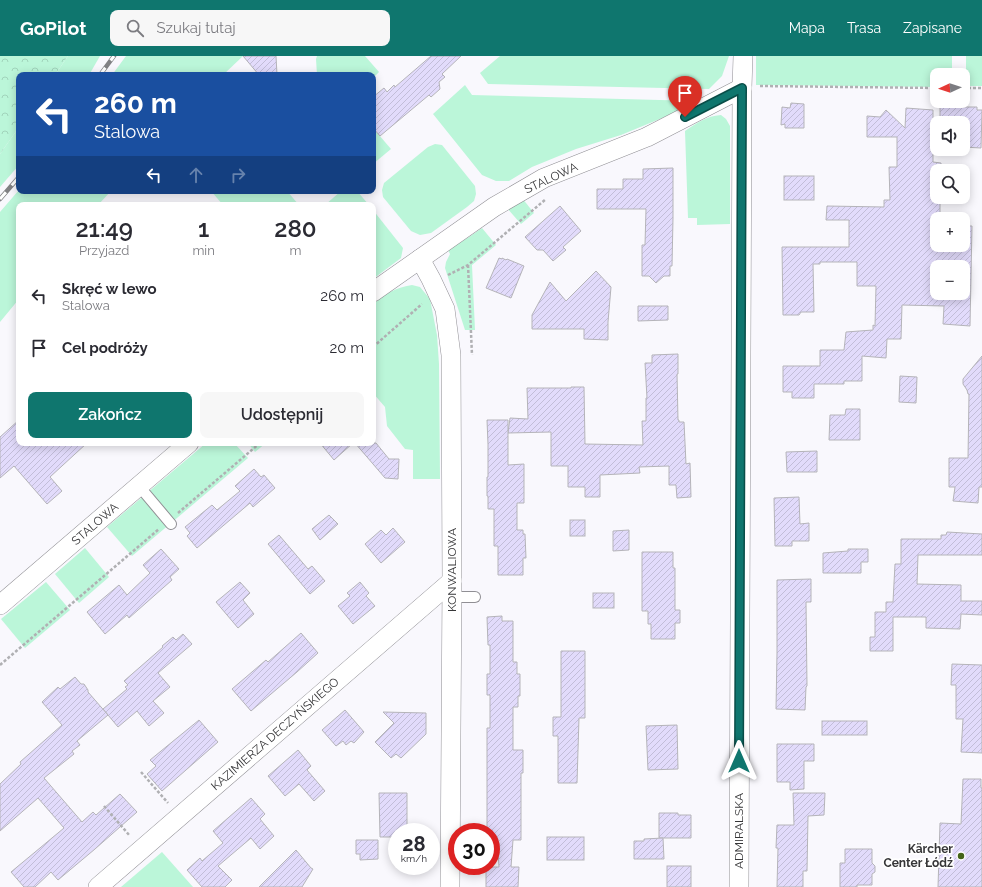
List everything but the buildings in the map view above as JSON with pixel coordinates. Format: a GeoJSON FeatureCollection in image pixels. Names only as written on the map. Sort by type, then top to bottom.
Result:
{"type":"FeatureCollection","features":[{"type":"Feature","properties":{"kind":"street","name":"ADMIRALSKA"},"geometry":{"type":"LineString","coordinates":[[738,887],[743,56]]}},
{"type":"Feature","properties":{"kind":"street","name":"STALOWA"},"geometry":{"type":"LineString","coordinates":[[376,290],[494,207],[544,178],[647,137],[742,88]]}},
{"type":"Feature","properties":{"kind":"street","name":"KONWALIOWA"},"geometry":{"type":"LineString","coordinates":[[420,259],[432,279],[445,309],[451,355],[452,589],[450,887]]}},
{"type":"Feature","properties":{"kind":"street","name":"STALOWA"},"geometry":{"type":"LineString","coordinates":[[0,605],[186,446]]}},
{"type":"Feature","properties":{"kind":"street","name":"KAZIMIERZA DECZYŃSKIEGO"},"geometry":{"type":"LineString","coordinates":[[98,887],[452,589]]}},
{"type":"Feature","properties":{"kind":"lane"},"geometry":{"type":"LineString","coordinates":[[139,486],[170,522]]}},
{"type":"Feature","properties":{"kind":"lane"},"geometry":{"type":"LineString","coordinates":[[452,589],[475,597]]}},
{"type":"Feature","properties":{"kind":"path"},"geometry":{"type":"LineString","coordinates":[[742,88],[754,86],[930,88]]}},
{"type":"Feature","properties":{"kind":"path"},"geometry":{"type":"LineString","coordinates":[[970,88],[982,88]]}},
{"type":"Feature","properties":{"kind":"path"},"geometry":{"type":"LineString","coordinates":[[376,344],[427,300],[423,285],[443,273],[445,277],[468,265],[550,196]]}},
{"type":"Feature","properties":{"kind":"path"},"geometry":{"type":"LineString","coordinates":[[468,265],[472,354]]}},
{"type":"Feature","properties":{"kind":"path"},"geometry":{"type":"LineString","coordinates":[[0,665],[170,522],[256,446]]}},
{"type":"Feature","properties":{"kind":"path"},"geometry":{"type":"LineString","coordinates":[[141,772],[180,817]]}},
{"type":"Feature","properties":{"kind":"path"},"geometry":{"type":"LineString","coordinates":[[104,806],[141,850]]}},
{"type":"Feature","properties":{"kind":"green space"},"geometry":{"type":"Polygon","coordinates":[[[0,56],[68,56],[57,72],[16,72],[16,131],[0,154],[0,56]]]}},
{"type":"Feature","properties":{"kind":"green space"},"geometry":{"type":"Polygon","coordinates":[[[68,56],[100,56],[91,72],[57,72],[68,56]]]}},
{"type":"Feature","properties":{"kind":"green space"},"geometry":{"type":"Polygon","coordinates":[[[126,56],[243,56],[226,72],[114,72],[126,56]]]}},
{"type":"Feature","properties":{"kind":"green space"},"geometry":{"type":"Polygon","coordinates":[[[317,56],[365,56],[379,72],[376,75],[376,72],[317,72],[317,56]]]}},
{"type":"Feature","properties":{"kind":"green space"},"geometry":{"type":"Polygon","coordinates":[[[500,56],[729,56],[722,76],[709,89],[488,84],[480,73],[500,56]]]}},
{"type":"Feature","properties":{"kind":"green space"},"geometry":{"type":"Polygon","coordinates":[[[756,56],[952,56],[952,68],[930,68],[930,87],[756,85],[756,56]]]}},
{"type":"Feature","properties":{"kind":"green space"},"geometry":{"type":"Polygon","coordinates":[[[966,56],[982,56],[982,86],[970,86],[970,68],[966,68],[966,56]]]}},
{"type":"Feature","properties":{"kind":"green space"},"geometry":{"type":"Polygon","coordinates":[[[465,85],[472,95],[698,101],[621,135],[576,149],[532,167],[509,181],[496,181],[482,175],[433,114],[465,85]]]}},
{"type":"Feature","properties":{"kind":"green space"},"geometry":{"type":"Polygon","coordinates":[[[721,115],[726,119],[730,126],[730,224],[697,225],[697,218],[688,218],[685,131],[706,118],[721,115]]]}},
{"type":"Feature","properties":{"kind":"green space"},"geometry":{"type":"Polygon","coordinates":[[[16,131],[16,168],[0,187],[0,154],[16,131]]]}},
{"type":"Feature","properties":{"kind":"green space"},"geometry":{"type":"Polygon","coordinates":[[[376,132],[391,149],[376,162],[376,132]]]}},
{"type":"Feature","properties":{"kind":"green space"},"geometry":{"type":"Polygon","coordinates":[[[435,144],[442,145],[475,186],[476,194],[474,201],[467,207],[431,233],[420,235],[411,231],[383,197],[382,190],[384,183],[428,147],[435,144]]]}},
{"type":"Feature","properties":{"kind":"green space"},"geometry":{"type":"Polygon","coordinates":[[[16,193],[108,194],[101,202],[16,202],[16,303],[0,322],[0,212],[16,193]]]}},
{"type":"Feature","properties":{"kind":"green space"},"geometry":{"type":"Polygon","coordinates":[[[214,194],[290,194],[296,202],[220,202],[214,194]]]}},
{"type":"Feature","properties":{"kind":"green space"},"geometry":{"type":"Polygon","coordinates":[[[338,194],[360,194],[366,202],[328,202],[338,194]]]}},
{"type":"Feature","properties":{"kind":"green space"},"geometry":{"type":"Polygon","coordinates":[[[522,198],[534,213],[521,224],[507,208],[522,198]]]}},
{"type":"Feature","properties":{"kind":"green space"},"geometry":{"type":"Polygon","coordinates":[[[376,214],[403,248],[401,258],[376,277],[376,214]]]}},
{"type":"Feature","properties":{"kind":"green space"},"geometry":{"type":"Polygon","coordinates":[[[482,228],[496,245],[472,265],[475,330],[465,330],[445,268],[450,254],[448,250],[482,228]]]}},
{"type":"Feature","properties":{"kind":"green space"},"geometry":{"type":"Polygon","coordinates":[[[412,285],[420,287],[430,299],[437,335],[439,364],[440,479],[413,479],[413,450],[405,449],[387,426],[385,407],[376,396],[376,302],[400,288],[412,285]]]}},
{"type":"Feature","properties":{"kind":"green space"},"geometry":{"type":"Polygon","coordinates":[[[202,446],[237,446],[248,458],[132,556],[107,527],[202,446]]]}},
{"type":"Feature","properties":{"kind":"green space"},"geometry":{"type":"Polygon","coordinates":[[[250,446],[262,446],[255,452],[250,446]]]}},
{"type":"Feature","properties":{"kind":"green space"},"geometry":{"type":"Polygon","coordinates":[[[85,548],[109,577],[79,603],[55,574],[85,548]]]}},
{"type":"Feature","properties":{"kind":"green space"},"geometry":{"type":"Polygon","coordinates":[[[46,582],[70,610],[25,648],[1,619],[46,582]]]}},
{"type":"Feature","properties":{"kind":"green space"},"geometry":{"type":"Polygon","coordinates":[[[162,852],[193,887],[121,887],[162,852]]]}},
{"type":"Feature","properties":{"kind":"railway"},"geometry":{"type":"LineString","coordinates":[[102,72],[114,56]]}},
{"type":"Feature","properties":{"kind":"railway"},"geometry":{"type":"LineString","coordinates":[[0,199],[16,180]]}},
{"type":"Feature","properties":{"kind":"place","name":"Kärcher Center Łódź"},"geometry":{"type":"Point","coordinates":[961,856]}},
{"type":"Feature","properties":{"kind":"route"},"geometry":{"type":"LineString","coordinates":[[685,117],[742,88],[739,761]]}}]}
